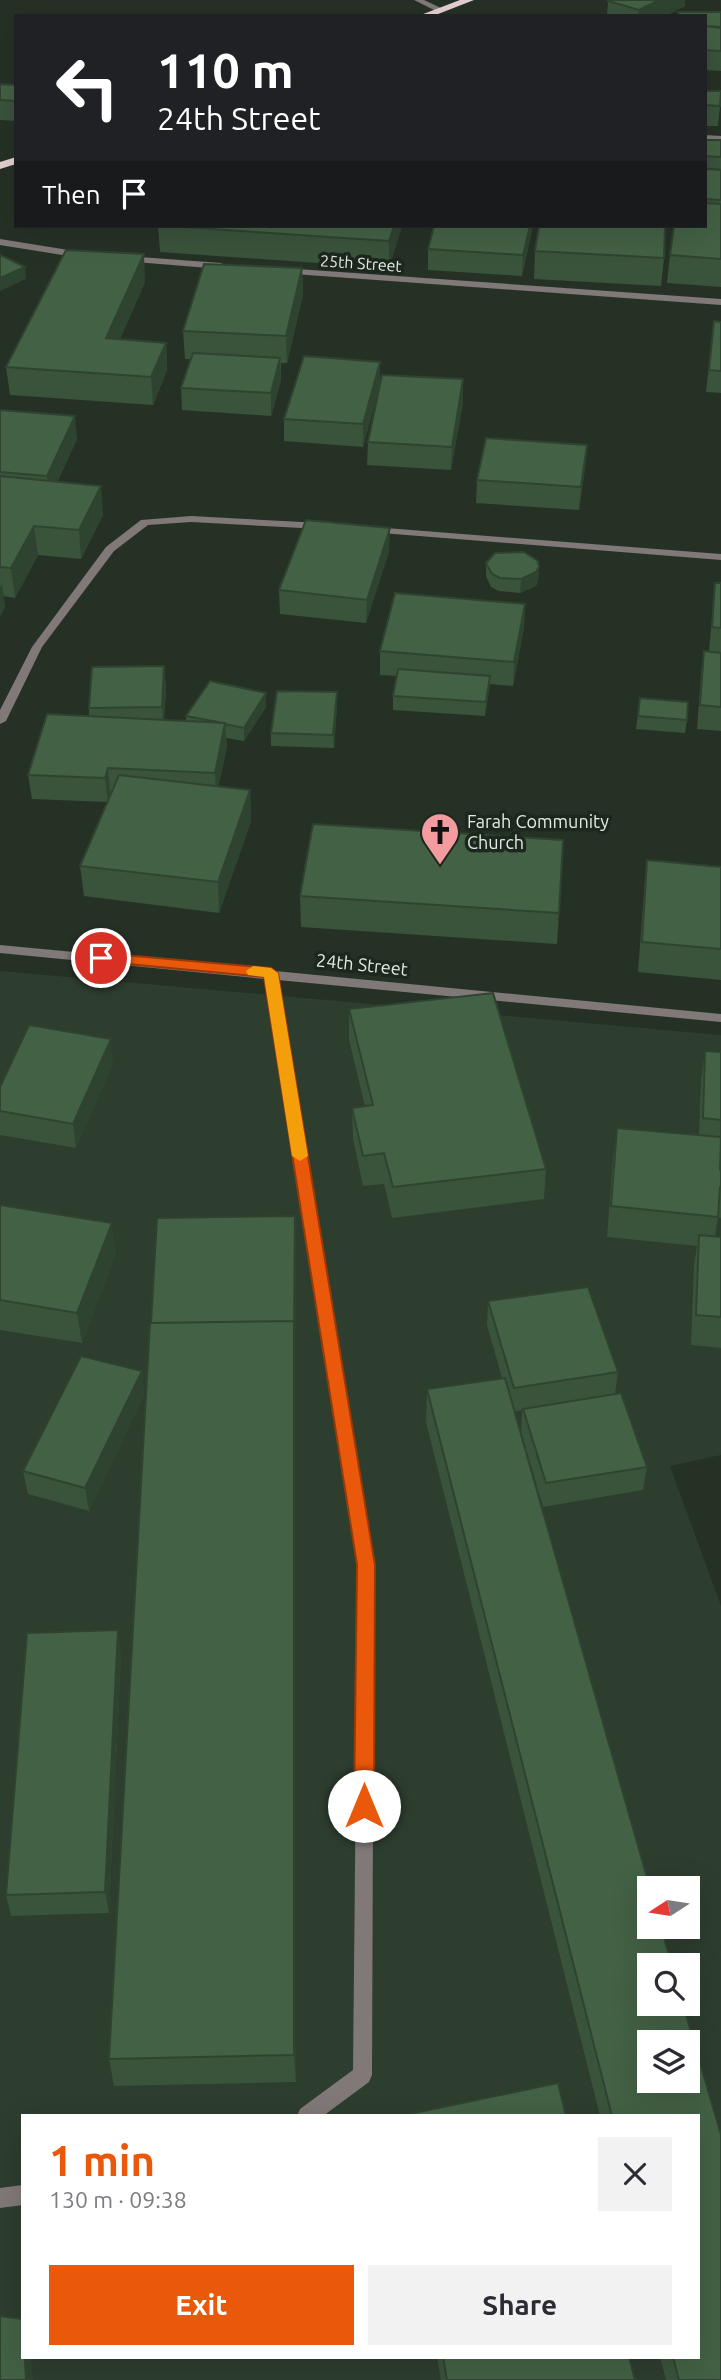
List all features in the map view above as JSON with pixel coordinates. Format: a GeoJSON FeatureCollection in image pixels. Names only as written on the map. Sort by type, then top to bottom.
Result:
{"type":"FeatureCollection","features":[{"type":"Feature","properties":{"kind":"highway"},"geometry":{"type":"LineString","coordinates":[[429,14],[469,0]]}},
{"type":"Feature","properties":{"kind":"street"},"geometry":{"type":"LineString","coordinates":[[418,0],[441,10]]}},
{"type":"Feature","properties":{"kind":"street"},"geometry":{"type":"LineString","coordinates":[[0,242],[95,257]]}},
{"type":"Feature","properties":{"kind":"street"},"geometry":{"type":"LineString","coordinates":[[108,258],[233,267]]}},
{"type":"Feature","properties":{"kind":"street","name":"25th Street"},"geometry":{"type":"LineString","coordinates":[[274,270],[721,302]]}},
{"type":"Feature","properties":{"kind":"street"},"geometry":{"type":"LineString","coordinates":[[0,721],[37,647],[110,549],[145,522],[191,519],[332,527]]}},
{"type":"Feature","properties":{"kind":"street"},"geometry":{"type":"LineString","coordinates":[[360,529],[721,557]]}},
{"type":"Feature","properties":{"kind":"street","name":"24th Street"},"geometry":{"type":"LineString","coordinates":[[0,949],[721,1018]]}},
{"type":"Feature","properties":{"kind":"street"},"geometry":{"type":"LineString","coordinates":[[271,973],[366,1565],[362,2075],[309,2114]]}},
{"type":"Feature","properties":{"kind":"street"},"geometry":{"type":"LineString","coordinates":[[0,2198],[21,2195]]}},
{"type":"Feature","properties":{"kind":"shaded area"},"geometry":{"type":"Polygon","coordinates":[[[0,971],[721,1035],[721,1455],[670,1466],[721,1606],[721,2380],[0,2380],[0,971]]]}},
{"type":"Feature","properties":{"kind":"building"},"geometry":{"type":"Polygon","coordinates":[[[659,0],[639,10],[608,1],[659,0]]]}},
{"type":"Feature","properties":{"kind":"building"},"geometry":{"type":"Polygon","coordinates":[[[721,12],[721,27],[707,26],[707,14],[678,14],[721,12]]]}},
{"type":"Feature","properties":{"kind":"building"},"geometry":{"type":"Polygon","coordinates":[[[707,26],[721,28],[721,51],[707,50],[707,26]]]}},
{"type":"Feature","properties":{"kind":"building"},"geometry":{"type":"Polygon","coordinates":[[[0,84],[14,85],[14,101],[0,100],[0,84]]]}},
{"type":"Feature","properties":{"kind":"building"},"geometry":{"type":"Polygon","coordinates":[[[707,91],[721,91],[720,106],[707,105],[707,91]]]}},
{"type":"Feature","properties":{"kind":"building"},"geometry":{"type":"Polygon","coordinates":[[[707,140],[721,140],[721,157],[707,156],[707,140]]]}},
{"type":"Feature","properties":{"kind":"building"},"geometry":{"type":"Polygon","coordinates":[[[707,169],[721,170],[721,200],[707,199],[707,169]]]}},
{"type":"Feature","properties":{"kind":"building"},"geometry":{"type":"Polygon","coordinates":[[[707,203],[721,204],[721,259],[670,255],[674,228],[707,228],[707,203]]]}},
{"type":"Feature","properties":{"kind":"building"},"geometry":{"type":"Polygon","coordinates":[[[197,228],[393,228],[389,241],[197,228]]]}},
{"type":"Feature","properties":{"kind":"building"},"geometry":{"type":"Polygon","coordinates":[[[433,228],[530,228],[523,255],[428,249],[433,228]]]}},
{"type":"Feature","properties":{"kind":"building"},"geometry":{"type":"Polygon","coordinates":[[[539,228],[665,228],[664,258],[535,251],[539,228]]]}},
{"type":"Feature","properties":{"kind":"building"},"geometry":{"type":"Polygon","coordinates":[[[66,250],[144,254],[106,338],[166,343],[151,377],[6,367],[66,250]]]}},
{"type":"Feature","properties":{"kind":"building"},"geometry":{"type":"Polygon","coordinates":[[[0,255],[25,267],[0,278],[0,255]]]}},
{"type":"Feature","properties":{"kind":"building"},"geometry":{"type":"Polygon","coordinates":[[[204,264],[302,268],[286,336],[183,331],[204,264]]]}},
{"type":"Feature","properties":{"kind":"building"},"geometry":{"type":"Polygon","coordinates":[[[714,321],[721,322],[721,371],[709,370],[714,321]]]}},
{"type":"Feature","properties":{"kind":"building"},"geometry":{"type":"Polygon","coordinates":[[[193,353],[280,358],[271,393],[181,388],[193,353]]]}},
{"type":"Feature","properties":{"kind":"building"},"geometry":{"type":"Polygon","coordinates":[[[304,356],[380,362],[363,424],[284,419],[304,356]]]}},
{"type":"Feature","properties":{"kind":"building"},"geometry":{"type":"Polygon","coordinates":[[[382,375],[463,379],[452,447],[368,442],[382,375]]]}},
{"type":"Feature","properties":{"kind":"building"},"geometry":{"type":"Polygon","coordinates":[[[0,410],[75,416],[47,476],[0,472],[0,410]]]}},
{"type":"Feature","properties":{"kind":"building"},"geometry":{"type":"Polygon","coordinates":[[[486,438],[587,445],[581,487],[477,480],[486,438]]]}},
{"type":"Feature","properties":{"kind":"building"},"geometry":{"type":"Polygon","coordinates":[[[0,476],[101,486],[79,530],[34,526],[11,568],[0,567],[0,476]]]}},
{"type":"Feature","properties":{"kind":"building"},"geometry":{"type":"Polygon","coordinates":[[[306,520],[390,528],[367,600],[279,590],[306,520]]]}},
{"type":"Feature","properties":{"kind":"building"},"geometry":{"type":"Polygon","coordinates":[[[524,552],[538,561],[539,567],[536,572],[521,579],[500,578],[492,574],[486,563],[495,553],[524,552]]]}},
{"type":"Feature","properties":{"kind":"building"},"geometry":{"type":"Polygon","coordinates":[[[715,583],[721,583],[721,628],[712,627],[715,583]]]}},
{"type":"Feature","properties":{"kind":"building"},"geometry":{"type":"Polygon","coordinates":[[[395,593],[525,604],[514,662],[380,651],[395,593]]]}},
{"type":"Feature","properties":{"kind":"building"},"geometry":{"type":"Polygon","coordinates":[[[704,651],[721,653],[721,707],[700,705],[704,651]]]}},
{"type":"Feature","properties":{"kind":"building"},"geometry":{"type":"Polygon","coordinates":[[[164,666],[162,707],[89,708],[92,667],[164,666]]]}},
{"type":"Feature","properties":{"kind":"building"},"geometry":{"type":"Polygon","coordinates":[[[398,669],[490,676],[486,702],[393,696],[398,669]]]}},
{"type":"Feature","properties":{"kind":"building"},"geometry":{"type":"Polygon","coordinates":[[[210,681],[266,693],[244,728],[186,716],[210,681]]]}},
{"type":"Feature","properties":{"kind":"building"},"geometry":{"type":"Polygon","coordinates":[[[277,691],[337,692],[333,735],[271,733],[277,691]]]}},
{"type":"Feature","properties":{"kind":"building"},"geometry":{"type":"Polygon","coordinates":[[[640,698],[688,702],[687,720],[638,716],[640,698]]]}},
{"type":"Feature","properties":{"kind":"building"},"geometry":{"type":"Polygon","coordinates":[[[47,714],[225,723],[215,773],[108,768],[105,778],[28,775],[47,714]]]}},
{"type":"Feature","properties":{"kind":"building"},"geometry":{"type":"Polygon","coordinates":[[[119,775],[250,790],[218,882],[80,866],[119,775]]]}},
{"type":"Feature","properties":{"kind":"building"},"geometry":{"type":"Polygon","coordinates":[[[313,824],[563,840],[559,913],[300,896],[313,824]]]}},
{"type":"Feature","properties":{"kind":"building"},"geometry":{"type":"Polygon","coordinates":[[[647,860],[721,867],[721,949],[642,942],[647,860]]]}},
{"type":"Feature","properties":{"kind":"building"},"geometry":{"type":"Polygon","coordinates":[[[493,993],[546,1169],[393,1187],[384,1153],[363,1156],[352,1108],[373,1105],[349,1009],[493,993]]]}},
{"type":"Feature","properties":{"kind":"building"},"geometry":{"type":"Polygon","coordinates":[[[29,1025],[111,1039],[73,1124],[0,1111],[0,1087],[29,1025]]]}},
{"type":"Feature","properties":{"kind":"building"},"geometry":{"type":"Polygon","coordinates":[[[705,1051],[721,1052],[721,1120],[703,1118],[705,1051]]]}},
{"type":"Feature","properties":{"kind":"building"},"geometry":{"type":"Polygon","coordinates":[[[617,1128],[721,1137],[718,1217],[611,1206],[617,1128]]]}},
{"type":"Feature","properties":{"kind":"building"},"geometry":{"type":"Polygon","coordinates":[[[0,1205],[112,1223],[77,1313],[0,1300],[0,1205]]]}},
{"type":"Feature","properties":{"kind":"building"},"geometry":{"type":"Polygon","coordinates":[[[295,1216],[294,1330],[294,1321],[151,1323],[157,1218],[295,1216]]]}},
{"type":"Feature","properties":{"kind":"building"},"geometry":{"type":"Polygon","coordinates":[[[699,1235],[721,1237],[721,1317],[696,1315],[699,1235]]]}},
{"type":"Feature","properties":{"kind":"building"},"geometry":{"type":"Polygon","coordinates":[[[588,1287],[618,1372],[514,1388],[488,1301],[588,1287]]]}},
{"type":"Feature","properties":{"kind":"building"},"geometry":{"type":"Polygon","coordinates":[[[294,1321],[294,2055],[109,2059],[150,1323],[294,1321]]]}},
{"type":"Feature","properties":{"kind":"building"},"geometry":{"type":"Polygon","coordinates":[[[81,1356],[142,1371],[85,1488],[23,1471],[81,1356]]]}},
{"type":"Feature","properties":{"kind":"building"},"geometry":{"type":"Polygon","coordinates":[[[505,1378],[647,1876],[637,1876],[637,1939],[664,1939],[669,1953],[637,1953],[637,2016],[686,2016],[691,2030],[637,2030],[637,2093],[700,2093],[700,2063],[721,2135],[721,2380],[679,2380],[674,2359],[700,2359],[700,2114],[611,2114],[427,1389],[505,1378]]]}},
{"type":"Feature","properties":{"kind":"building"},"geometry":{"type":"Polygon","coordinates":[[[621,1393],[647,1467],[546,1483],[523,1409],[621,1393]]]}},
{"type":"Feature","properties":{"kind":"building"},"geometry":{"type":"Polygon","coordinates":[[[118,1630],[105,1892],[6,1895],[27,1633],[118,1630]]]}},
{"type":"Feature","properties":{"kind":"building"},"geometry":{"type":"Polygon","coordinates":[[[558,2083],[566,2114],[410,2114],[558,2083]]]}},
{"type":"Feature","properties":{"kind":"building"},"geometry":{"type":"Polygon","coordinates":[[[0,2316],[21,2319],[21,2359],[25,2359],[26,2380],[0,2380],[0,2316]]]}},
{"type":"Feature","properties":{"kind":"building"},"geometry":{"type":"Polygon","coordinates":[[[443,2359],[630,2359],[635,2380],[447,2380],[443,2359]]]}},
{"type":"Feature","properties":{"kind":"slow traffic"},"geometry":{"type":"LineString","coordinates":[[253,971],[271,973],[300,1156]]}},
{"type":"Feature","properties":{"kind":"place","name":"Farah Community Church"},"geometry":{"type":"Point","coordinates":[440,866]}},
{"type":"Feature","properties":{"kind":"route"},"geometry":{"type":"LineString","coordinates":[[101,958],[271,973],[366,1565],[364,1806]]}}]}
